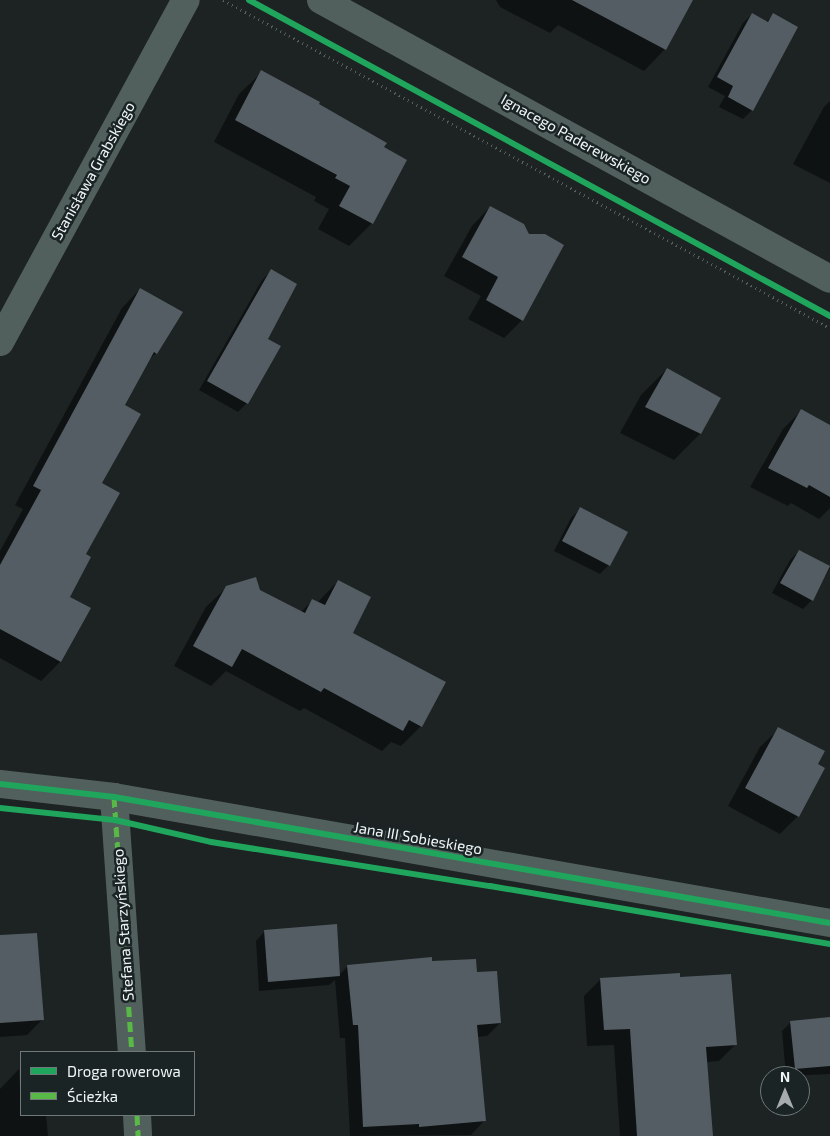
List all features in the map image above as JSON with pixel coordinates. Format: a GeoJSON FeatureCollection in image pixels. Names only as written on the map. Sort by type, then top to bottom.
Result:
{"type":"FeatureCollection","features":[{"type":"Feature","properties":{"kind":"street","name":"Stanisława Grabskiego"},"geometry":{"type":"LineString","coordinates":[[0,342],[186,0]]}},
{"type":"Feature","properties":{"kind":"street","name":"Ignacego Paderewskiego"},"geometry":{"type":"LineString","coordinates":[[321,0],[830,279]]}},
{"type":"Feature","properties":{"kind":"street","name":"Jana III Sobieskiego"},"geometry":{"type":"LineString","coordinates":[[0,784],[114,797],[830,923]]}},
{"type":"Feature","properties":{"kind":"street","name":"Stefana Starzyńskiego"},"geometry":{"type":"LineString","coordinates":[[114,797],[132,1051]]}},
{"type":"Feature","properties":{"kind":"street"},"geometry":{"type":"LineString","coordinates":[[136,1116],[138,1136]]}},
{"type":"Feature","properties":{"kind":"path"},"geometry":{"type":"LineString","coordinates":[[223,0],[830,328]]}},
{"type":"Feature","properties":{"kind":"building"},"geometry":{"type":"Polygon","coordinates":[[[572,0],[693,0],[666,50],[572,0]]]}},
{"type":"Feature","properties":{"kind":"building"},"geometry":{"type":"Polygon","coordinates":[[[752,13],[768,22],[773,13],[798,27],[753,111],[728,97],[733,86],[717,77],[752,13]]]}},
{"type":"Feature","properties":{"kind":"building"},"geometry":{"type":"Polygon","coordinates":[[[261,70],[320,102],[319,104],[387,143],[384,147],[407,160],[373,224],[339,206],[350,186],[335,178],[337,175],[235,120],[261,70]]]}},
{"type":"Feature","properties":{"kind":"building"},"geometry":{"type":"Polygon","coordinates":[[[490,206],[524,224],[529,234],[545,234],[564,245],[523,321],[486,300],[498,277],[462,257],[490,206]]]}},
{"type":"Feature","properties":{"kind":"building"},"geometry":{"type":"Polygon","coordinates":[[[271,269],[297,284],[268,339],[281,346],[248,404],[207,381],[271,269]]]}},
{"type":"Feature","properties":{"kind":"building"},"geometry":{"type":"Polygon","coordinates":[[[140,288],[183,312],[157,354],[154,352],[125,405],[141,414],[102,483],[120,493],[86,554],[91,557],[70,597],[91,608],[61,662],[0,629],[0,565],[41,490],[33,486],[140,288]]]}},
{"type":"Feature","properties":{"kind":"building"},"geometry":{"type":"Polygon","coordinates":[[[667,368],[721,398],[701,434],[645,407],[667,368]]]}},
{"type":"Feature","properties":{"kind":"building"},"geometry":{"type":"Polygon","coordinates":[[[801,409],[830,425],[830,497],[809,485],[807,488],[768,468],[801,409]]]}},
{"type":"Feature","properties":{"kind":"building"},"geometry":{"type":"Polygon","coordinates":[[[580,507],[628,532],[610,566],[562,541],[580,507]]]}},
{"type":"Feature","properties":{"kind":"building"},"geometry":{"type":"Polygon","coordinates":[[[799,550],[830,566],[813,601],[780,583],[799,550]]]}},
{"type":"Feature","properties":{"kind":"building"},"geometry":{"type":"Polygon","coordinates":[[[256,577],[260,590],[305,613],[312,599],[325,605],[338,580],[371,597],[353,633],[446,682],[422,727],[409,720],[403,731],[324,688],[321,692],[242,649],[232,667],[193,646],[226,586],[256,577]]]}},
{"type":"Feature","properties":{"kind":"building"},"geometry":{"type":"Polygon","coordinates":[[[778,727],[825,751],[818,764],[825,768],[799,817],[745,788],[778,727]]]}},
{"type":"Feature","properties":{"kind":"building"},"geometry":{"type":"Polygon","coordinates":[[[337,924],[340,976],[268,982],[264,930],[337,924]]]}},
{"type":"Feature","properties":{"kind":"building"},"geometry":{"type":"Polygon","coordinates":[[[37,933],[44,1020],[0,1023],[0,935],[37,933]]]}},
{"type":"Feature","properties":{"kind":"building"},"geometry":{"type":"Polygon","coordinates":[[[432,957],[432,961],[476,959],[477,972],[497,971],[501,1023],[477,1025],[486,1121],[419,1127],[419,1124],[363,1127],[358,1025],[353,1025],[347,965],[432,957]]]}},
{"type":"Feature","properties":{"kind":"building"},"geometry":{"type":"Polygon","coordinates":[[[680,973],[680,977],[731,974],[737,1045],[706,1047],[713,1136],[637,1136],[630,1029],[604,1030],[600,978],[680,973]]]}},
{"type":"Feature","properties":{"kind":"building"},"geometry":{"type":"Polygon","coordinates":[[[830,1017],[830,1066],[810,1068],[810,1066],[795,1066],[790,1021],[830,1017]]]}},
{"type":"Feature","properties":{"kind":"marked path"},"geometry":{"type":"LineString","coordinates":[[114,797],[132,1051]]}},
{"type":"Feature","properties":{"kind":"marked path"},"geometry":{"type":"LineString","coordinates":[[137,1116],[138,1136]]}},
{"type":"Feature","properties":{"kind":"cycle path"},"geometry":{"type":"LineString","coordinates":[[249,0],[830,316]]}},
{"type":"Feature","properties":{"kind":"cycle path"},"geometry":{"type":"LineString","coordinates":[[0,784],[114,797],[830,923]]}},
{"type":"Feature","properties":{"kind":"cycle path"},"geometry":{"type":"LineString","coordinates":[[0,808],[115,820],[211,842],[490,886],[830,944]]}}]}
